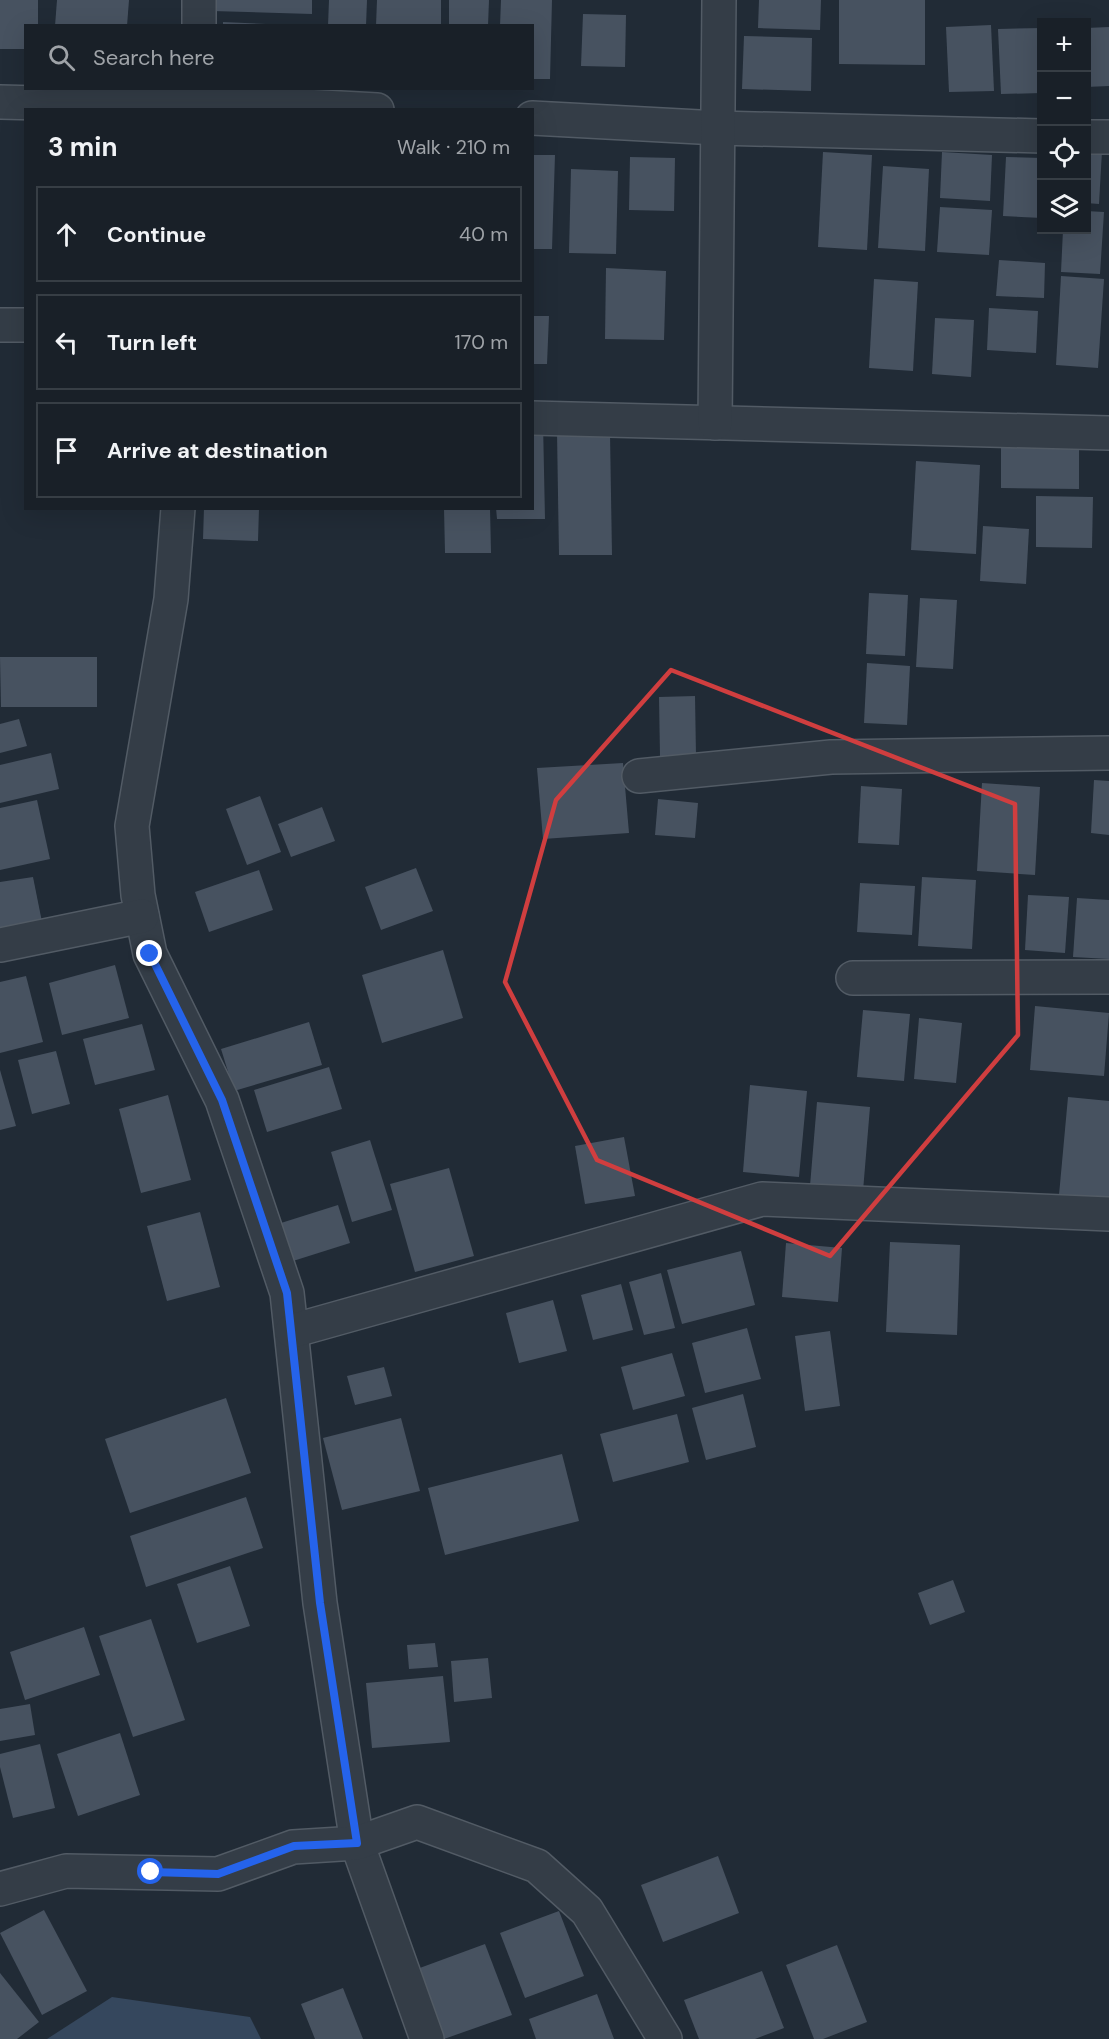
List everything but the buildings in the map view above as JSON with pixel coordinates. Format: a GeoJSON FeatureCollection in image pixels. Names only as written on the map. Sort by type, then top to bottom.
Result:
{"type":"FeatureCollection","features":[{"type":"Feature","properties":{"kind":"street"},"geometry":{"type":"LineString","coordinates":[[199,0],[199,24]]}},
{"type":"Feature","properties":{"kind":"street"},"geometry":{"type":"LineString","coordinates":[[715,423],[719,0]]}},
{"type":"Feature","properties":{"kind":"street"},"geometry":{"type":"LineString","coordinates":[[0,102],[121,105],[197,99],[344,108]]}},
{"type":"Feature","properties":{"kind":"street"},"geometry":{"type":"LineString","coordinates":[[534,118],[718,128],[1037,136]]}},
{"type":"Feature","properties":{"kind":"street"},"geometry":{"type":"LineString","coordinates":[[1091,137],[1109,137]]}},
{"type":"Feature","properties":{"kind":"street"},"geometry":{"type":"LineString","coordinates":[[0,325],[24,325]]}},
{"type":"Feature","properties":{"kind":"street"},"geometry":{"type":"LineString","coordinates":[[534,418],[1109,433]]}},
{"type":"Feature","properties":{"kind":"street"},"geometry":{"type":"LineString","coordinates":[[178,510],[171,599],[132,826],[138,895],[150,954],[222,1100],[287,1293],[320,1603],[357,1843],[427,2039]]}},
{"type":"Feature","properties":{"kind":"street"},"geometry":{"type":"LineString","coordinates":[[639,776],[831,758],[1109,753]]}},
{"type":"Feature","properties":{"kind":"street"},"geometry":{"type":"LineString","coordinates":[[0,945],[142,916]]}},
{"type":"Feature","properties":{"kind":"street"},"geometry":{"type":"LineString","coordinates":[[853,978],[1109,978]]}},
{"type":"Feature","properties":{"kind":"street"},"geometry":{"type":"LineString","coordinates":[[292,1331],[762,1199],[1109,1214]]}},
{"type":"Feature","properties":{"kind":"street"},"geometry":{"type":"LineString","coordinates":[[0,1890],[66,1871],[218,1874],[294,1846],[357,1843],[417,1822],[537,1866],[587,1911],[664,2039]]}},
{"type":"Feature","properties":{"kind":"highlighted area"},"geometry":{"type":"Polygon","coordinates":[[[671,670],[1015,804],[1018,1035],[830,1256],[597,1160],[505,982],[556,800],[671,670]]]}},
{"type":"Feature","properties":{"kind":"water"},"geometry":{"type":"Polygon","coordinates":[[[112,1997],[250,2017],[261,2039],[47,2039],[112,1997]]]}},
{"type":"Feature","properties":{"kind":"route"},"geometry":{"type":"LineString","coordinates":[[150,954],[222,1100],[287,1293],[320,1603],[357,1843],[294,1846],[218,1874],[151,1872]]}}]}
